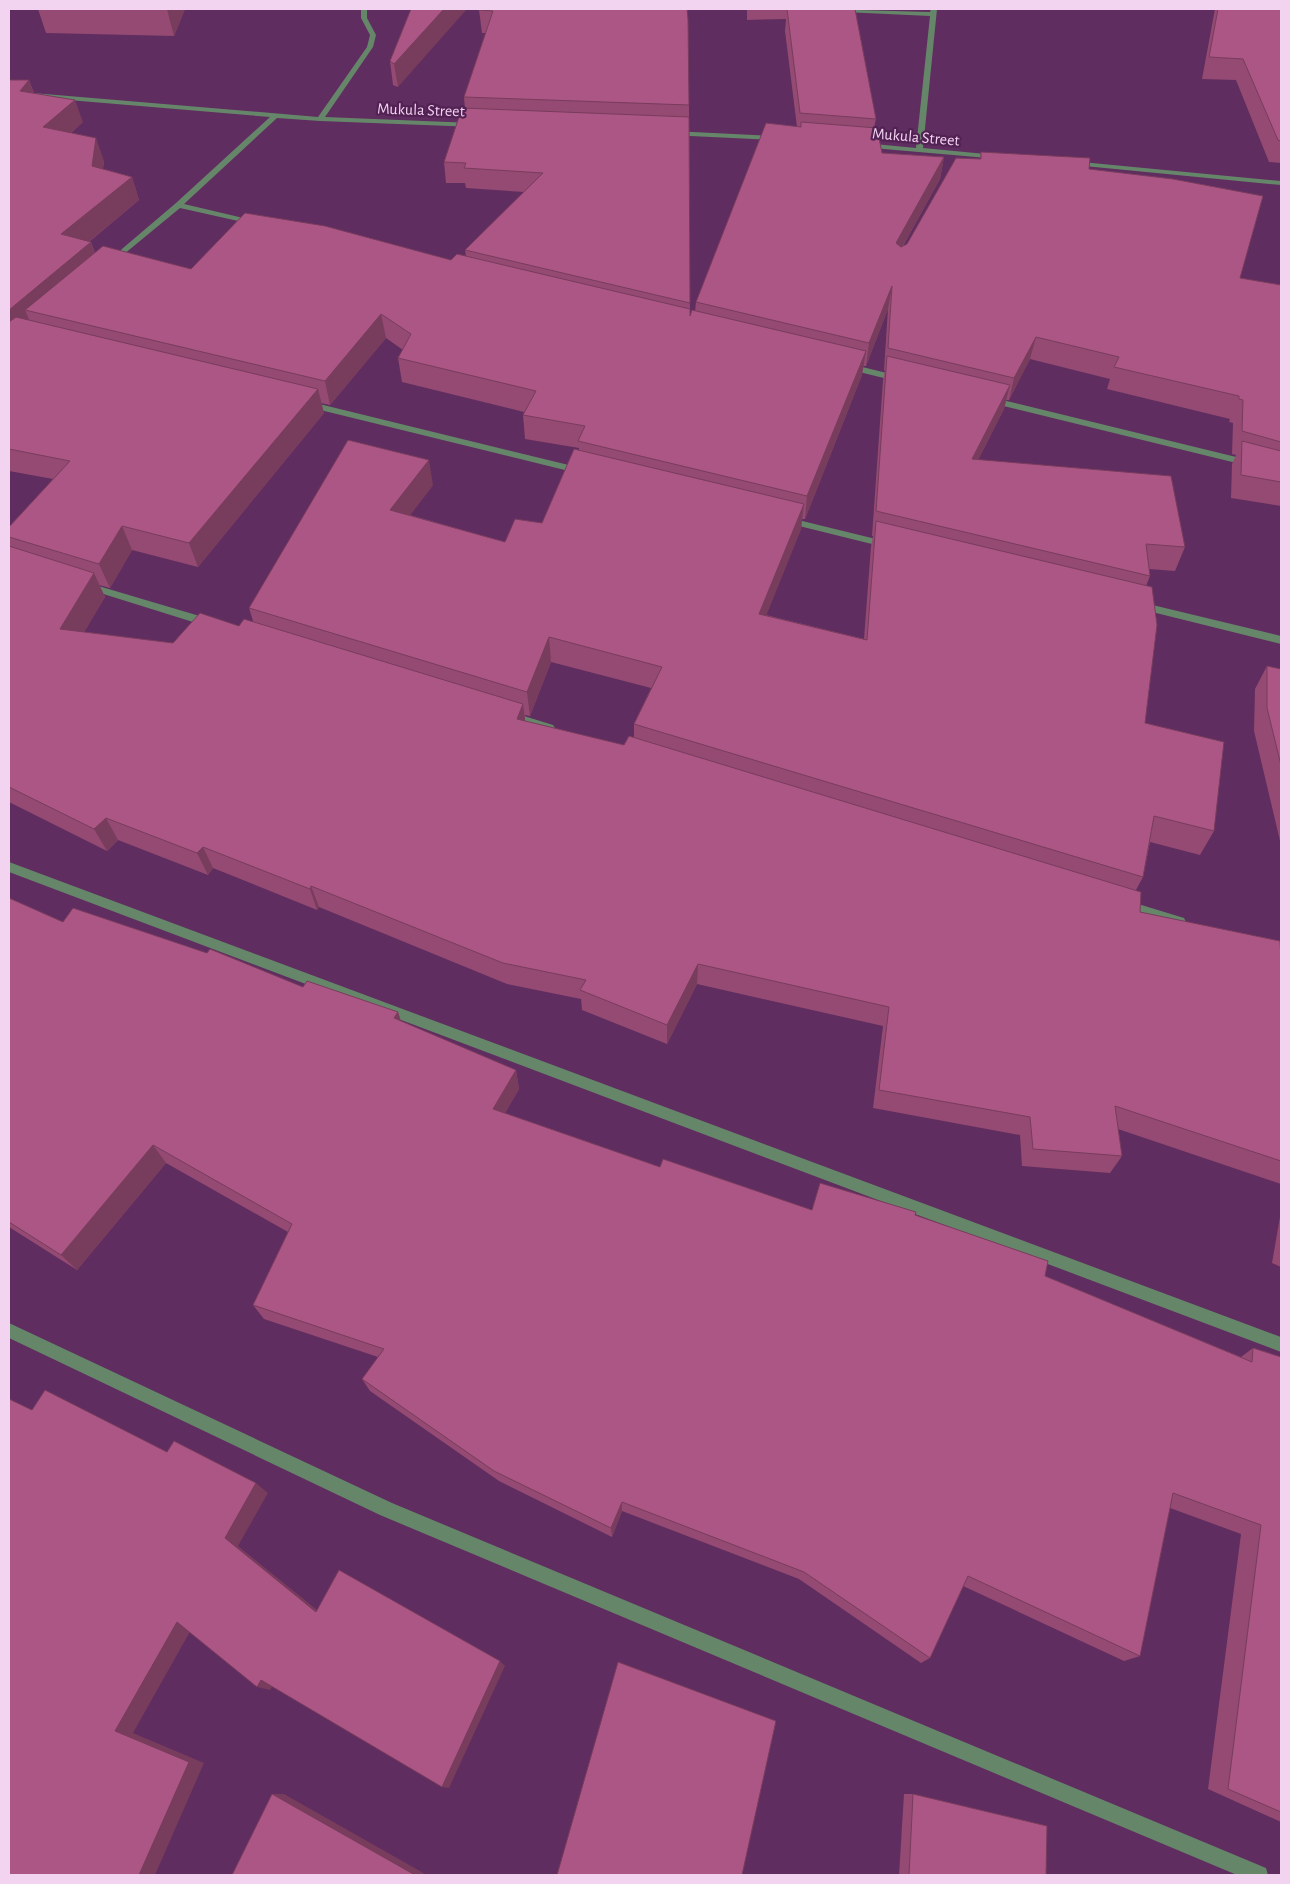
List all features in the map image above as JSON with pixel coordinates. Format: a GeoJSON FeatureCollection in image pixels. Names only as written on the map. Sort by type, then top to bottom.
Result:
{"type":"FeatureCollection","features":[{"type":"Feature","properties":{"kind":"street"},"geometry":{"type":"LineString","coordinates":[[320,118],[370,47],[373,35],[364,18],[364,9]]}},
{"type":"Feature","properties":{"kind":"street"},"geometry":{"type":"LineString","coordinates":[[822,9],[934,11],[919,149]]}},
{"type":"Feature","properties":{"kind":"street","name":"Mukula Street"},"geometry":{"type":"LineString","coordinates":[[9,93],[320,118],[485,125]]}},
{"type":"Feature","properties":{"kind":"street"},"geometry":{"type":"LineString","coordinates":[[106,268],[179,205],[276,115]]}},
{"type":"Feature","properties":{"kind":"street"},"geometry":{"type":"LineString","coordinates":[[662,132],[781,138]]}},
{"type":"Feature","properties":{"kind":"street","name":"Mukula Street"},"geometry":{"type":"LineString","coordinates":[[860,144],[1009,158]]}},
{"type":"Feature","properties":{"kind":"street"},"geometry":{"type":"LineString","coordinates":[[955,162],[960,154]]}},
{"type":"Feature","properties":{"kind":"street"},"geometry":{"type":"LineString","coordinates":[[1069,163],[1281,183]]}},
{"type":"Feature","properties":{"kind":"street"},"geometry":{"type":"LineString","coordinates":[[179,205],[266,226]]}},
{"type":"Feature","properties":{"kind":"street"},"geometry":{"type":"LineString","coordinates":[[836,364],[914,382]]}},
{"type":"Feature","properties":{"kind":"street"},"geometry":{"type":"LineString","coordinates":[[982,398],[1281,471]]}},
{"type":"Feature","properties":{"kind":"street"},"geometry":{"type":"LineString","coordinates":[[296,402],[587,472]]}},
{"type":"Feature","properties":{"kind":"street"},"geometry":{"type":"LineString","coordinates":[[771,517],[897,547]]}},
{"type":"Feature","properties":{"kind":"street"},"geometry":{"type":"LineString","coordinates":[[75,582],[218,626]]}},
{"type":"Feature","properties":{"kind":"street"},"geometry":{"type":"LineString","coordinates":[[1130,604],[1281,640]]}},
{"type":"Feature","properties":{"kind":"street"},"geometry":{"type":"LineString","coordinates":[[502,714],[560,731]]}},
{"type":"Feature","properties":{"kind":"street"},"geometry":{"type":"LineString","coordinates":[[9,867],[1281,1345]]}},
{"type":"Feature","properties":{"kind":"street"},"geometry":{"type":"LineString","coordinates":[[1110,900],[1196,927]]}},
{"type":"Feature","properties":{"kind":"street"},"geometry":{"type":"LineString","coordinates":[[9,1330],[386,1509],[1259,1875]]}},
{"type":"Feature","properties":{"kind":"building"},"geometry":{"type":"Polygon","coordinates":[[[411,9],[444,9],[394,64],[390,61],[411,9]]]}},
{"type":"Feature","properties":{"kind":"building"},"geometry":{"type":"Polygon","coordinates":[[[480,9],[687,9],[689,105],[464,97],[493,11],[480,9]]]}},
{"type":"Feature","properties":{"kind":"building"},"geometry":{"type":"Polygon","coordinates":[[[787,9],[855,9],[876,119],[800,113],[787,9]]]}},
{"type":"Feature","properties":{"kind":"building"},"geometry":{"type":"Polygon","coordinates":[[[1218,9],[1281,9],[1281,141],[1278,140],[1243,59],[1209,57],[1218,9]]]}},
{"type":"Feature","properties":{"kind":"building"},"geometry":{"type":"Polygon","coordinates":[[[9,80],[29,80],[20,91],[75,100],[43,127],[96,138],[92,166],[132,177],[61,234],[91,242],[9,310],[9,80]]]}},
{"type":"Feature","properties":{"kind":"building"},"geometry":{"type":"Polygon","coordinates":[[[462,108],[689,117],[690,303],[465,250],[543,173],[464,168],[466,163],[444,162],[462,108]]]}},
{"type":"Feature","properties":{"kind":"building"},"geometry":{"type":"Polygon","coordinates":[[[801,122],[877,128],[882,153],[944,157],[896,243],[901,247],[907,244],[956,158],[981,159],[981,152],[1090,158],[1089,169],[1173,179],[1263,196],[1240,278],[1281,285],[1281,442],[1242,431],[1243,400],[1239,399],[1239,396],[1114,367],[1119,357],[1036,337],[1014,378],[888,348],[892,286],[869,343],[696,302],[766,123],[801,127],[801,122]]]}},
{"type":"Feature","properties":{"kind":"building"},"geometry":{"type":"Polygon","coordinates":[[[245,213],[325,226],[451,260],[457,254],[690,309],[690,316],[692,310],[866,351],[807,496],[578,441],[585,426],[523,415],[536,391],[398,358],[411,334],[381,314],[325,381],[25,310],[103,246],[191,269],[245,213]]]}},
{"type":"Feature","properties":{"kind":"building"},"geometry":{"type":"Polygon","coordinates":[[[16,317],[318,389],[189,543],[122,526],[99,564],[9,537],[9,527],[70,461],[9,449],[9,322],[16,317]]]}},
{"type":"Feature","properties":{"kind":"building"},"geometry":{"type":"Polygon","coordinates":[[[887,356],[1010,385],[972,459],[1171,476],[1185,547],[1146,544],[1150,576],[876,511],[887,356]]]}},
{"type":"Feature","properties":{"kind":"building"},"geometry":{"type":"Polygon","coordinates":[[[348,440],[429,460],[390,510],[505,542],[515,519],[542,523],[574,449],[804,504],[759,614],[867,640],[876,521],[1152,587],[1157,625],[1145,723],[1224,742],[1214,831],[1154,816],[1143,877],[634,724],[662,667],[549,637],[527,692],[249,608],[348,440]]]}},
{"type":"Feature","properties":{"kind":"building"},"geometry":{"type":"Polygon","coordinates":[[[1242,441],[1281,451],[1281,482],[1241,475],[1242,441]]]}},
{"type":"Feature","properties":{"kind":"building"},"geometry":{"type":"Polygon","coordinates":[[[9,546],[94,573],[60,629],[173,643],[200,613],[239,626],[244,619],[523,704],[517,719],[624,745],[629,736],[1141,892],[1140,912],[1280,941],[1281,1161],[1115,1106],[1122,1156],[1033,1149],[1030,1117],[879,1090],[889,1007],[698,964],[667,1025],[580,990],[586,980],[503,963],[311,886],[310,889],[203,847],[197,853],[106,818],[94,829],[9,787],[9,546]]]}},
{"type":"Feature","properties":{"kind":"building"},"geometry":{"type":"Polygon","coordinates":[[[1267,666],[1281,669],[1281,765],[1267,708],[1267,666]]]}},
{"type":"Feature","properties":{"kind":"building"},"geometry":{"type":"Polygon","coordinates":[[[9,898],[63,922],[73,908],[207,953],[210,949],[303,987],[307,981],[398,1012],[394,1018],[516,1070],[493,1109],[660,1167],[663,1159],[812,1210],[820,1183],[916,1212],[915,1215],[1048,1261],[1045,1276],[1252,1362],[1253,1348],[1281,1357],[1281,1812],[1228,1789],[1261,1525],[1173,1493],[1140,1656],[968,1576],[930,1658],[804,1572],[622,1502],[611,1528],[494,1471],[362,1379],[384,1349],[253,1305],[292,1224],[153,1145],[61,1255],[9,1222],[9,898]]]}},
{"type":"Feature","properties":{"kind":"building"},"geometry":{"type":"Polygon","coordinates":[[[45,1390],[167,1452],[174,1441],[256,1483],[225,1538],[316,1612],[339,1570],[500,1661],[442,1787],[261,1680],[257,1687],[177,1622],[115,1731],[189,1762],[139,1875],[9,1875],[9,1399],[32,1410],[45,1390]]]}},
{"type":"Feature","properties":{"kind":"building"},"geometry":{"type":"Polygon","coordinates":[[[618,1662],[776,1721],[742,1875],[557,1875],[618,1662]]]}},
{"type":"Feature","properties":{"kind":"building"},"geometry":{"type":"Polygon","coordinates":[[[272,1794],[415,1875],[232,1875],[272,1794]]]}},
{"type":"Feature","properties":{"kind":"building"},"geometry":{"type":"Polygon","coordinates":[[[913,1794],[1047,1826],[1046,1875],[909,1875],[913,1794]]]}}]}
